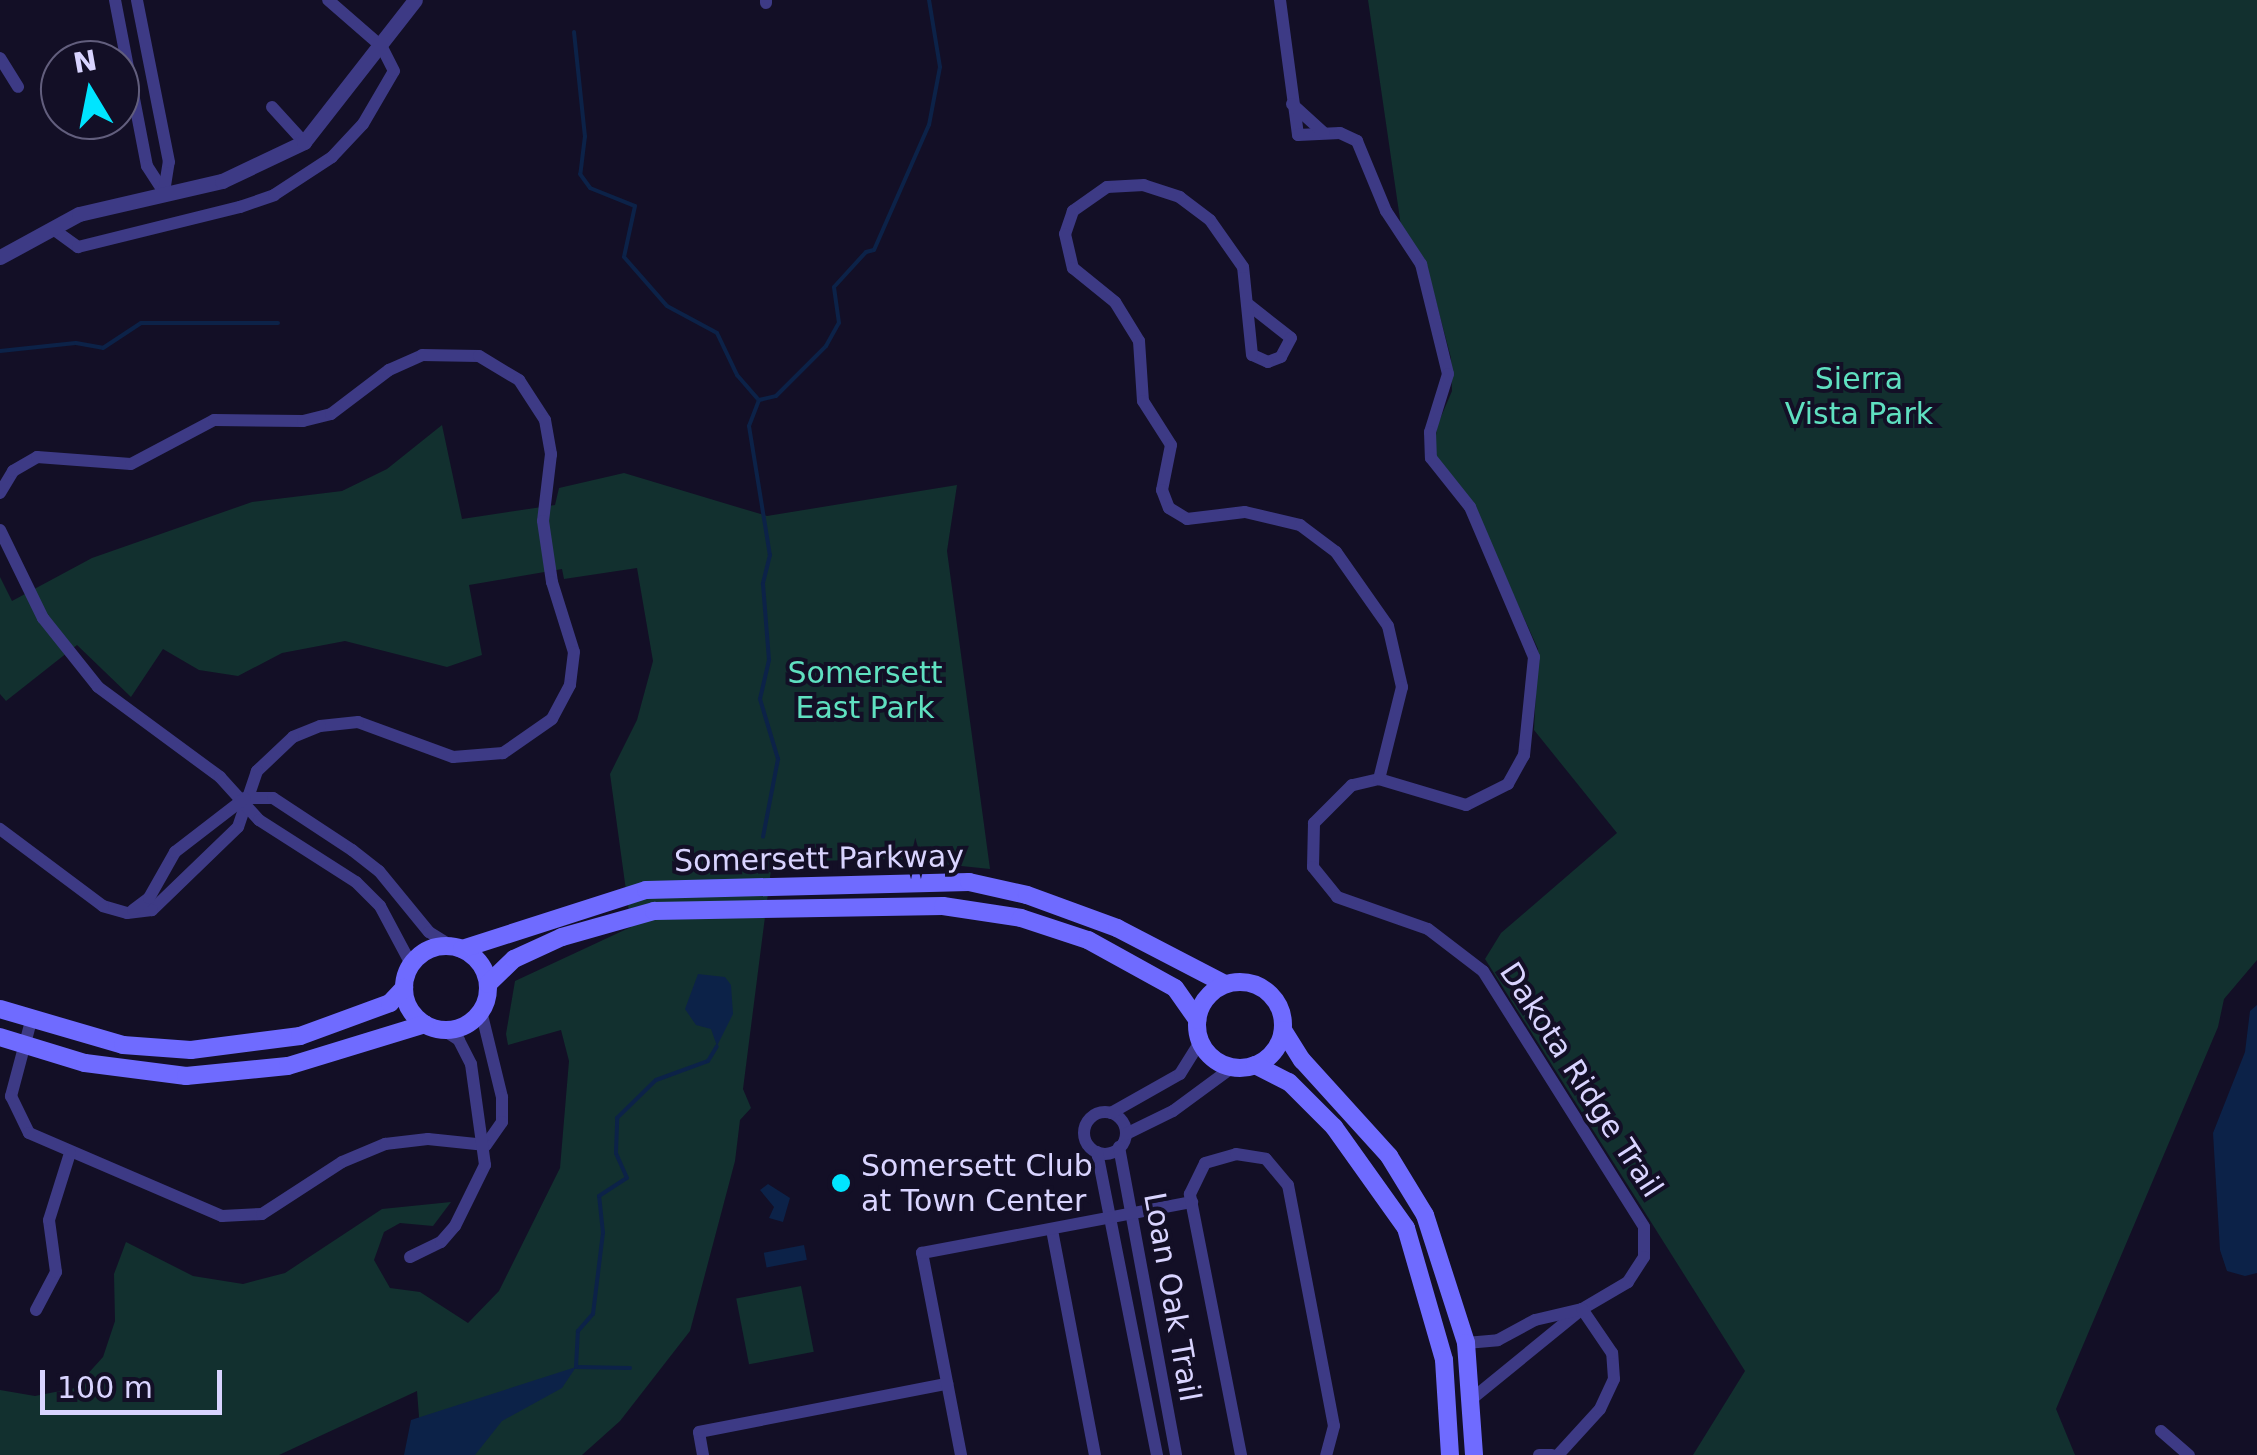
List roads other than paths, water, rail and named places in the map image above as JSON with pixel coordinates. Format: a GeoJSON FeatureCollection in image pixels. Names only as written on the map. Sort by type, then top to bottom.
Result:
{"type":"FeatureCollection","features":[{"type":"Feature","properties":{"kind":"main road","name":"Somersett Parkway"},"geometry":{"type":"LineString","coordinates":[[457,948],[646,890],[720,883],[969,882],[1027,895],[1117,928],[1225,984]]}},
{"type":"Feature","properties":{"kind":"main road","name":"Somersett Parkway"},"geometry":{"type":"LineString","coordinates":[[488,984],[514,960],[562,936],[654,911],[943,906],[1021,918],[1088,940],[1175,988],[1198,1020]]}},
{"type":"Feature","properties":{"kind":"main road"},"geometry":{"type":"LineString","coordinates":[[0,1008],[32,1021],[123,1044],[240,1047],[354,1019],[390,1003],[404,988],[411,964],[428,950],[457,948],[480,963],[488,984],[481,1011],[464,1025],[434,1027],[244,1073],[135,1072],[0,1038]]}},
{"type":"Feature","properties":{"kind":"main road"},"geometry":{"type":"LineString","coordinates":[[1283,1030],[1274,1052],[1255,1065],[1233,1067],[1214,1058],[1200,1041],[1198,1020],[1206,998],[1225,984],[1267,991],[1283,1030],[1411,1189],[1437,1242],[1466,1342],[1474,1397],[1474,1455]]}},
{"type":"Feature","properties":{"kind":"main road"},"geometry":{"type":"LineString","coordinates":[[404,988],[410,1009],[434,1027]]}},
{"type":"Feature","properties":{"kind":"main road"},"geometry":{"type":"LineString","coordinates":[[1255,1065],[1288,1082],[1334,1128],[1406,1228],[1444,1360],[1450,1455]]}},
{"type":"Feature","properties":{"kind":"street"},"geometry":{"type":"LineString","coordinates":[[116,0],[146,166],[164,192]]}},
{"type":"Feature","properties":{"kind":"street"},"geometry":{"type":"LineString","coordinates":[[137,0],[169,162],[164,192]]}},
{"type":"Feature","properties":{"kind":"street"},"geometry":{"type":"LineString","coordinates":[[53,229],[78,247],[274,195],[332,157],[362,124],[394,72],[382,46],[328,0]]}},
{"type":"Feature","properties":{"kind":"street"},"geometry":{"type":"LineString","coordinates":[[0,257],[79,214],[222,181],[304,142],[416,0]]}},
{"type":"Feature","properties":{"kind":"street"},"geometry":{"type":"LineString","coordinates":[[1249,305],[1284,326],[1290,350],[1281,358],[1268,362],[1252,355],[1249,305],[1237,255],[1210,220],[1180,197],[1144,186],[1107,187],[1074,210],[1065,234],[1068,258],[1079,276],[1126,315],[1139,341],[1143,401],[1171,445],[1162,490],[1169,508],[1186,519],[1245,512],[1300,525],[1336,552],[1388,626],[1402,687],[1379,779],[1453,805],[1501,791],[1524,755],[1534,657],[1470,507],[1432,458],[1430,432],[1448,374],[1420,264],[1386,211],[1363,147],[1349,136],[1298,136],[1280,0]]}},
{"type":"Feature","properties":{"kind":"street"},"geometry":{"type":"LineString","coordinates":[[0,58],[18,87]]}},
{"type":"Feature","properties":{"kind":"street"},"geometry":{"type":"LineString","coordinates":[[1292,104],[1324,133]]}},
{"type":"Feature","properties":{"kind":"street"},"geometry":{"type":"LineString","coordinates":[[272,108],[304,142]]}},
{"type":"Feature","properties":{"kind":"street"},"geometry":{"type":"LineString","coordinates":[[0,492],[13,472],[37,457],[131,464],[214,420],[303,420],[331,414],[410,359],[466,353],[519,380],[545,420],[551,454],[543,522],[574,662],[560,708],[534,736],[503,753],[466,758],[430,750],[382,726],[320,726],[273,753],[245,798],[238,828],[152,910],[127,914],[103,906],[0,829]]}},
{"type":"Feature","properties":{"kind":"street"},"geometry":{"type":"LineString","coordinates":[[0,530],[43,618],[98,688],[245,798],[260,820],[318,855],[380,906],[411,964]]}},
{"type":"Feature","properties":{"kind":"street","name":"Dakota Ridge Trail"},"geometry":{"type":"LineString","coordinates":[[1379,779],[1352,785],[1321,810],[1310,838],[1312,867],[1337,897],[1428,930],[1483,970],[1640,1214],[1646,1242],[1638,1270],[1582,1309],[1474,1397]]}},
{"type":"Feature","properties":{"kind":"street"},"geometry":{"type":"LineString","coordinates":[[127,914],[149,898],[175,852],[245,798],[273,798],[379,871],[428,932],[457,948]]}},
{"type":"Feature","properties":{"kind":"street"},"geometry":{"type":"LineString","coordinates":[[481,1011],[502,1097],[502,1122],[486,1145]]}},
{"type":"Feature","properties":{"kind":"street"},"geometry":{"type":"LineString","coordinates":[[32,1021],[11,1084],[13,1109],[28,1133],[235,1218],[262,1214],[342,1162],[385,1144],[428,1139],[486,1145]]}},
{"type":"Feature","properties":{"kind":"street"},"geometry":{"type":"LineString","coordinates":[[410,1257],[441,1242],[454,1226],[482,1178],[486,1145],[471,1064],[459,1040],[434,1027]]}},
{"type":"Feature","properties":{"kind":"street"},"geometry":{"type":"LineString","coordinates":[[1200,1041],[1180,1074],[1111,1113],[1099,1112],[1085,1126],[1085,1139],[1097,1152],[1120,1147],[1126,1134],[1173,1110],[1233,1067]]}},
{"type":"Feature","properties":{"kind":"street"},"geometry":{"type":"LineString","coordinates":[[1111,1113],[1126,1134]]}},
{"type":"Feature","properties":{"kind":"street","name":"Loan Oak Trail"},"geometry":{"type":"LineString","coordinates":[[1120,1147],[1176,1455]]}},
{"type":"Feature","properties":{"kind":"street"},"geometry":{"type":"LineString","coordinates":[[36,1310],[56,1272],[49,1220],[70,1152]]}},
{"type":"Feature","properties":{"kind":"street","name":"Loan Oak Trail"},"geometry":{"type":"LineString","coordinates":[[1097,1152],[1157,1455]]}},
{"type":"Feature","properties":{"kind":"street"},"geometry":{"type":"LineString","coordinates":[[1241,1455],[1192,1202],[1192,1183],[1205,1164],[1236,1154],[1266,1158],[1288,1185],[1334,1426],[1326,1455]]}},
{"type":"Feature","properties":{"kind":"street"},"geometry":{"type":"LineString","coordinates":[[961,1455],[922,1253],[1192,1202]]}},
{"type":"Feature","properties":{"kind":"street"},"geometry":{"type":"LineString","coordinates":[[1052,1230],[1095,1455]]}},
{"type":"Feature","properties":{"kind":"street"},"geometry":{"type":"LineString","coordinates":[[1539,1455],[1555,1455],[1600,1409],[1614,1380],[1612,1352],[1582,1309]]}},
{"type":"Feature","properties":{"kind":"street","name":"Dakota Ridge Trail"},"geometry":{"type":"LineString","coordinates":[[1466,1342],[1498,1340],[1535,1320],[1582,1309]]}},
{"type":"Feature","properties":{"kind":"street"},"geometry":{"type":"LineString","coordinates":[[703,1455],[699,1432],[947,1384]]}},
{"type":"Feature","properties":{"kind":"street"},"geometry":{"type":"LineString","coordinates":[[2161,1431],[2189,1455]]}},
{"type":"Feature","properties":{"kind":"water"},"geometry":{"type":"Polygon","coordinates":[[[698,974],[725,977],[731,985],[733,1014],[717,1046],[711,1029],[696,1025],[685,1009],[698,974]]]}},
{"type":"Feature","properties":{"kind":"water"},"geometry":{"type":"Polygon","coordinates":[[[2257,1005],[2257,1273],[2245,1276],[2227,1271],[2220,1250],[2213,1133],[2245,1052],[2250,1011],[2257,1005]]]}},
{"type":"Feature","properties":{"kind":"water"},"geometry":{"type":"Polygon","coordinates":[[[768,1184],[790,1198],[783,1222],[769,1218],[774,1207],[760,1190],[768,1184]]]}},
{"type":"Feature","properties":{"kind":"water"},"geometry":{"type":"Polygon","coordinates":[[[804,1245],[807,1260],[767,1268],[764,1253],[804,1245]]]}},
{"type":"Feature","properties":{"kind":"water"},"geometry":{"type":"Polygon","coordinates":[[[576,1367],[562,1388],[502,1421],[475,1455],[404,1455],[411,1420],[576,1367]]]}},
{"type":"Feature","properties":{"kind":"waterway"},"geometry":{"type":"LineString","coordinates":[[759,400],[776,396],[826,346],[839,323],[834,287],[866,252],[874,250],[929,125],[940,67],[929,0]]}},
{"type":"Feature","properties":{"kind":"waterway"},"geometry":{"type":"LineString","coordinates":[[574,32],[585,136],[580,174],[590,188],[635,206],[624,257],[667,306],[717,333],[737,375],[759,400],[749,426],[770,555],[763,584],[769,660],[760,699],[778,759],[763,837]]}},
{"type":"Feature","properties":{"kind":"waterway"},"geometry":{"type":"LineString","coordinates":[[0,351],[76,343],[103,348],[141,323],[278,323]]}},
{"type":"Feature","properties":{"kind":"waterway"},"geometry":{"type":"LineString","coordinates":[[630,1368],[576,1367],[578,1331],[593,1314],[603,1233],[599,1196],[627,1178],[616,1153],[617,1118],[656,1080],[708,1061],[717,1046]]}},
{"type":"Feature","properties":{"kind":"place","name":"Somersett Club at Town Center"},"geometry":{"type":"Point","coordinates":[841,1183]}},
{"type":"Feature","properties":{"kind":"park label","name":"Sierra Vista Park"},"geometry":{"type":"Point","coordinates":[1859,396]}},
{"type":"Feature","properties":{"kind":"park label","name":"Somersett East Park"},"geometry":{"type":"Point","coordinates":[865,690]}}]}
